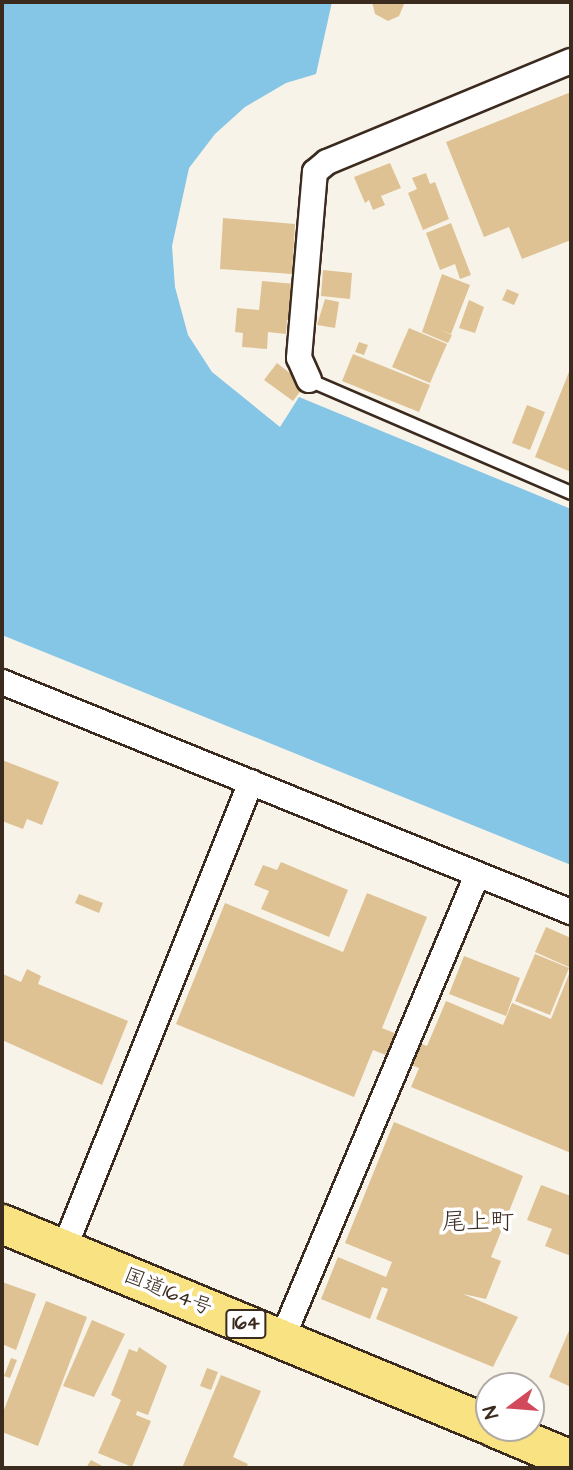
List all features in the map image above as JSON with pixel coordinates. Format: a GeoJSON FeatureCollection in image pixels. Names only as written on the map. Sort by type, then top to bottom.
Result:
{"type":"FeatureCollection","features":[{"type":"Feature","properties":{"kind":"highway","name":"国道164号"},"geometry":{"type":"LineString","coordinates":[[2,1224],[475,1419]]}},
{"type":"Feature","properties":{"kind":"highway"},"geometry":{"type":"LineString","coordinates":[[528,1442],[571,1460]]}},
{"type":"Feature","properties":{"kind":"street"},"geometry":{"type":"LineString","coordinates":[[309,380],[299,358],[315,172],[327,162],[571,61]]}},
{"type":"Feature","properties":{"kind":"street"},"geometry":{"type":"LineString","coordinates":[[2,682],[571,912]]}},
{"type":"Feature","properties":{"kind":"street"},"geometry":{"type":"LineString","coordinates":[[64,1249],[251,782]]}},
{"type":"Feature","properties":{"kind":"street"},"geometry":{"type":"LineString","coordinates":[[282,1339],[477,875]]}},
{"type":"Feature","properties":{"kind":"lane"},"geometry":{"type":"LineString","coordinates":[[309,380],[571,494]]}},
{"type":"Feature","properties":{"kind":"water"},"geometry":{"type":"Polygon","coordinates":[[[2,2],[332,2],[316,74],[286,83],[245,107],[215,134],[189,168],[172,246],[175,287],[188,335],[212,372],[280,427],[299,397],[571,509],[571,865],[2,635],[2,2]]]}},
{"type":"Feature","properties":{"kind":"building"},"geometry":{"type":"Polygon","coordinates":[[[372,2],[404,4],[399,16],[388,21],[375,14],[372,2]]]}},
{"type":"Feature","properties":{"kind":"building"},"geometry":{"type":"Polygon","coordinates":[[[571,92],[571,240],[522,259],[509,227],[484,237],[446,142],[571,92]]]}},
{"type":"Feature","properties":{"kind":"building"},"geometry":{"type":"Polygon","coordinates":[[[390,163],[401,188],[381,196],[385,205],[373,210],[369,200],[365,203],[354,177],[390,163]]]}},
{"type":"Feature","properties":{"kind":"building"},"geometry":{"type":"Polygon","coordinates":[[[426,173],[430,184],[435,182],[449,219],[423,230],[408,193],[417,189],[412,178],[426,173]]]}},
{"type":"Feature","properties":{"kind":"building"},"geometry":{"type":"Polygon","coordinates":[[[223,218],[295,224],[292,274],[220,269],[223,218]]]}},
{"type":"Feature","properties":{"kind":"building"},"geometry":{"type":"Polygon","coordinates":[[[451,223],[471,275],[460,279],[455,264],[440,270],[426,233],[451,223]]]}},
{"type":"Feature","properties":{"kind":"building"},"geometry":{"type":"Polygon","coordinates":[[[323,270],[352,273],[350,299],[321,296],[323,270]]]}},
{"type":"Feature","properties":{"kind":"building"},"geometry":{"type":"Polygon","coordinates":[[[442,274],[470,285],[451,334],[440,330],[452,335],[448,343],[422,332],[442,274]]]}},
{"type":"Feature","properties":{"kind":"building"},"geometry":{"type":"Polygon","coordinates":[[[262,281],[295,284],[292,321],[287,320],[286,334],[268,332],[267,349],[242,347],[243,333],[235,332],[237,308],[259,310],[262,281]]]}},
{"type":"Feature","properties":{"kind":"building"},"geometry":{"type":"Polygon","coordinates":[[[507,289],[519,294],[514,305],[502,300],[507,289]]]}},
{"type":"Feature","properties":{"kind":"building"},"geometry":{"type":"Polygon","coordinates":[[[325,299],[339,302],[335,328],[317,325],[325,299]]]}},
{"type":"Feature","properties":{"kind":"building"},"geometry":{"type":"Polygon","coordinates":[[[469,300],[484,307],[475,333],[459,328],[469,300]]]}},
{"type":"Feature","properties":{"kind":"building"},"geometry":{"type":"Polygon","coordinates":[[[409,328],[447,344],[430,383],[392,367],[409,328]]]}},
{"type":"Feature","properties":{"kind":"building"},"geometry":{"type":"Polygon","coordinates":[[[359,342],[368,345],[364,355],[355,352],[359,342]]]}},
{"type":"Feature","properties":{"kind":"building"},"geometry":{"type":"Polygon","coordinates":[[[353,354],[430,385],[419,412],[342,381],[353,354]]]}},
{"type":"Feature","properties":{"kind":"building"},"geometry":{"type":"Polygon","coordinates":[[[277,363],[305,385],[293,401],[264,380],[277,363]]]}},
{"type":"Feature","properties":{"kind":"building"},"geometry":{"type":"Polygon","coordinates":[[[571,367],[571,472],[535,457],[571,367]]]}},
{"type":"Feature","properties":{"kind":"building"},"geometry":{"type":"Polygon","coordinates":[[[527,405],[545,412],[530,450],[512,443],[527,405]]]}},
{"type":"Feature","properties":{"kind":"building"},"geometry":{"type":"Polygon","coordinates":[[[2,760],[59,782],[42,825],[27,819],[23,829],[2,821],[2,760]]]}},
{"type":"Feature","properties":{"kind":"building"},"geometry":{"type":"Polygon","coordinates":[[[281,862],[348,890],[329,937],[261,909],[269,891],[254,885],[263,865],[277,870],[281,862]]]}},
{"type":"Feature","properties":{"kind":"building"},"geometry":{"type":"Polygon","coordinates":[[[367,893],[427,917],[382,1028],[427,1046],[446,1001],[503,1025],[512,1003],[551,1019],[571,969],[571,1153],[411,1087],[419,1068],[373,1050],[354,1097],[176,1024],[225,903],[343,952],[367,893]]]}},
{"type":"Feature","properties":{"kind":"building"},"geometry":{"type":"Polygon","coordinates":[[[79,894],[103,903],[99,913],[75,903],[79,894]]]}},
{"type":"Feature","properties":{"kind":"building"},"geometry":{"type":"Polygon","coordinates":[[[546,927],[571,938],[571,968],[535,952],[546,927]]]}},
{"type":"Feature","properties":{"kind":"building"},"geometry":{"type":"Polygon","coordinates":[[[535,954],[569,968],[550,1015],[515,1001],[535,954]]]}},
{"type":"Feature","properties":{"kind":"building"},"geometry":{"type":"Polygon","coordinates":[[[464,956],[520,978],[506,1016],[449,994],[464,956]]]}},
{"type":"Feature","properties":{"kind":"building"},"geometry":{"type":"Polygon","coordinates":[[[27,969],[41,976],[38,984],[128,1021],[102,1085],[2,1040],[3,974],[21,982],[27,969]]]}},
{"type":"Feature","properties":{"kind":"building"},"geometry":{"type":"Polygon","coordinates":[[[394,1122],[523,1176],[491,1257],[501,1261],[486,1299],[463,1294],[518,1317],[493,1367],[376,1319],[388,1289],[382,1287],[370,1319],[321,1299],[338,1257],[386,1277],[392,1262],[345,1243],[394,1122]]]}},
{"type":"Feature","properties":{"kind":"building"},"geometry":{"type":"Polygon","coordinates":[[[541,1185],[571,1196],[571,1256],[545,1246],[552,1229],[527,1220],[541,1185]]]}},
{"type":"Feature","properties":{"kind":"building"},"geometry":{"type":"Polygon","coordinates":[[[2,1282],[36,1294],[16,1350],[2,1344],[2,1282]]]}},
{"type":"Feature","properties":{"kind":"building"},"geometry":{"type":"Polygon","coordinates":[[[46,1301],[87,1317],[38,1446],[2,1432],[2,1415],[46,1301]]]}},
{"type":"Feature","properties":{"kind":"building"},"geometry":{"type":"Polygon","coordinates":[[[92,1320],[125,1334],[94,1397],[63,1386],[92,1320]]]}},
{"type":"Feature","properties":{"kind":"building"},"geometry":{"type":"Polygon","coordinates":[[[571,1326],[571,1387],[549,1377],[571,1326]]]}},
{"type":"Feature","properties":{"kind":"building"},"geometry":{"type":"Polygon","coordinates":[[[139,1347],[167,1366],[148,1415],[137,1411],[136,1415],[151,1421],[132,1467],[98,1453],[121,1400],[111,1395],[129,1349],[137,1352],[139,1347]]]}},
{"type":"Feature","properties":{"kind":"building"},"geometry":{"type":"Polygon","coordinates":[[[11,1358],[17,1360],[10,1378],[4,1376],[11,1358]]]}},
{"type":"Feature","properties":{"kind":"building"},"geometry":{"type":"Polygon","coordinates":[[[207,1368],[218,1372],[211,1390],[200,1386],[207,1368]]]}},
{"type":"Feature","properties":{"kind":"building"},"geometry":{"type":"Polygon","coordinates":[[[221,1375],[261,1391],[233,1457],[248,1464],[246,1468],[182,1468],[221,1375]]]}},
{"type":"Feature","properties":{"kind":"building"},"geometry":{"type":"Polygon","coordinates":[[[91,1460],[106,1468],[86,1468],[91,1460]]]}},
{"type":"Feature","properties":{"kind":"district","name":"尾上町"},"geometry":{"type":"Point","coordinates":[478,1223]}}]}
